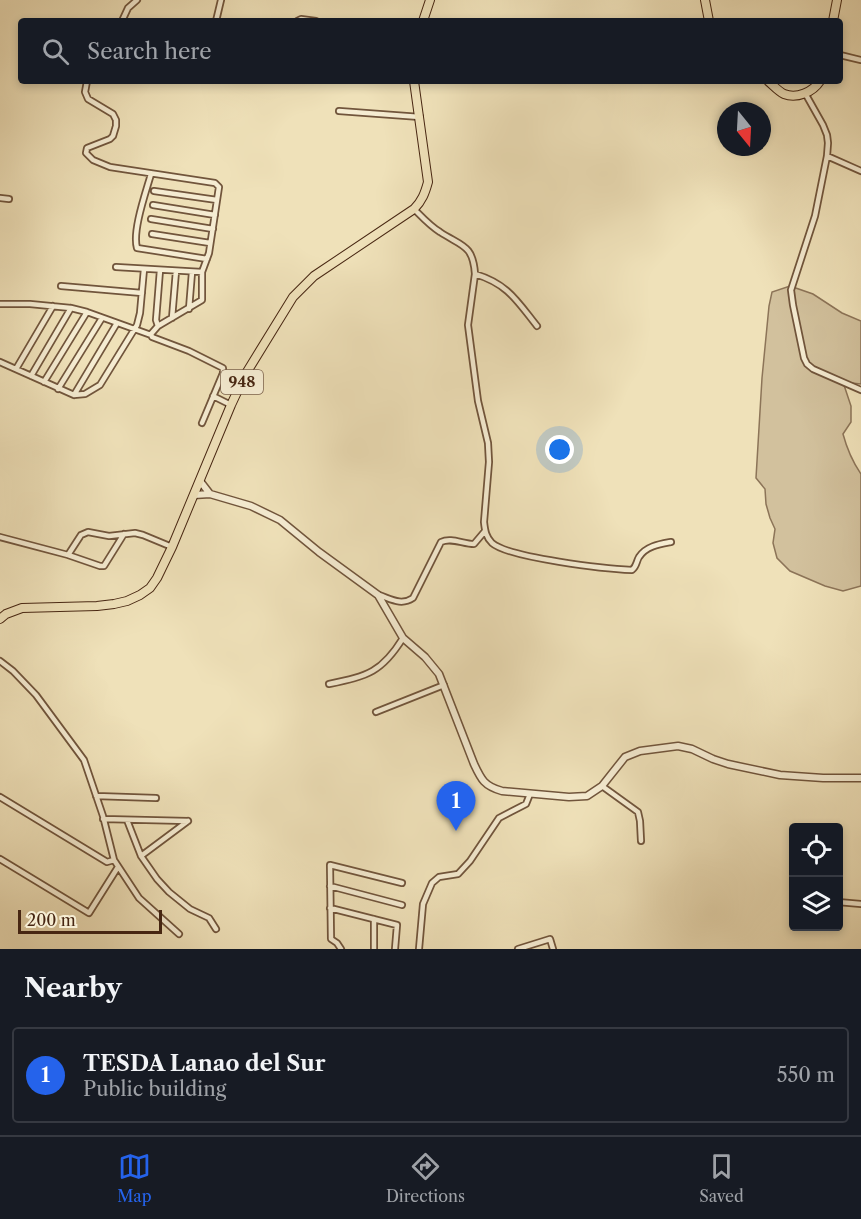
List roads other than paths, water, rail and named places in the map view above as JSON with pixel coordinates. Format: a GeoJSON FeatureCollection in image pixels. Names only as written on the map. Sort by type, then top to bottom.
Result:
{"type":"FeatureCollection","features":[{"type":"Feature","properties":{"kind":"main road"},"geometry":{"type":"LineString","coordinates":[[424,18],[430,0]]}},
{"type":"Feature","properties":{"kind":"main road"},"geometry":{"type":"LineString","coordinates":[[705,0],[708,18]]}},
{"type":"Feature","properties":{"kind":"main road"},"geometry":{"type":"LineString","coordinates":[[834,18],[837,0]]}},
{"type":"Feature","properties":{"kind":"main road","name":"948"},"geometry":{"type":"LineString","coordinates":[[0,620],[6,614],[22,608],[98,606],[127,601],[150,588],[172,547],[245,375],[293,297],[314,276],[414,209],[426,193],[428,182],[414,84]]}},
{"type":"Feature","properties":{"kind":"main road"},"geometry":{"type":"LineString","coordinates":[[772,84],[786,94],[794,95],[805,93],[818,84]]}},
{"type":"Feature","properties":{"kind":"street"},"geometry":{"type":"LineString","coordinates":[[123,18],[128,8],[137,0]]}},
{"type":"Feature","properties":{"kind":"street"},"geometry":{"type":"LineString","coordinates":[[217,18],[221,0]]}},
{"type":"Feature","properties":{"kind":"street"},"geometry":{"type":"LineString","coordinates":[[843,56],[861,60]]}},
{"type":"Feature","properties":{"kind":"street"},"geometry":{"type":"LineString","coordinates":[[86,84],[85,92],[88,99],[113,114],[116,120],[113,136],[110,139],[87,148],[88,156],[93,160],[110,167],[215,183],[219,187],[213,229],[202,272],[202,300],[158,326],[151,335]]}},
{"type":"Feature","properties":{"kind":"street"},"geometry":{"type":"LineString","coordinates":[[805,93],[819,115],[827,135],[827,156],[815,216],[791,290],[793,304],[807,364],[813,369],[861,390]]}},
{"type":"Feature","properties":{"kind":"street"},"geometry":{"type":"LineString","coordinates":[[339,111],[420,117]]}},
{"type":"Feature","properties":{"kind":"street"},"geometry":{"type":"LineString","coordinates":[[827,156],[861,171]]}},
{"type":"Feature","properties":{"kind":"street"},"geometry":{"type":"LineString","coordinates":[[152,174],[140,215],[136,246],[139,249],[207,259]]}},
{"type":"Feature","properties":{"kind":"street"},"geometry":{"type":"LineString","coordinates":[[154,192],[217,200]]}},
{"type":"Feature","properties":{"kind":"street"},"geometry":{"type":"LineString","coordinates":[[0,198],[9,199]]}},
{"type":"Feature","properties":{"kind":"street"},"geometry":{"type":"LineString","coordinates":[[153,205],[215,215]]}},
{"type":"Feature","properties":{"kind":"street"},"geometry":{"type":"LineString","coordinates":[[414,209],[434,228],[467,249],[475,265],[468,325],[477,394],[488,442],[489,462],[484,522],[488,538],[493,544],[509,551],[622,570],[635,568],[639,557],[653,546],[671,542]]}},
{"type":"Feature","properties":{"kind":"street"},"geometry":{"type":"LineString","coordinates":[[151,219],[213,229]]}},
{"type":"Feature","properties":{"kind":"street"},"geometry":{"type":"LineString","coordinates":[[152,234],[210,243]]}},
{"type":"Feature","properties":{"kind":"street"},"geometry":{"type":"LineString","coordinates":[[116,267],[202,272]]}},
{"type":"Feature","properties":{"kind":"street"},"geometry":{"type":"LineString","coordinates":[[0,362],[74,395],[85,394],[100,385],[139,320],[144,269]]}},
{"type":"Feature","properties":{"kind":"street"},"geometry":{"type":"LineString","coordinates":[[158,326],[156,320],[160,270]]}},
{"type":"Feature","properties":{"kind":"street"},"geometry":{"type":"LineString","coordinates":[[172,318],[176,271]]}},
{"type":"Feature","properties":{"kind":"street"},"geometry":{"type":"LineString","coordinates":[[189,309],[192,272]]}},
{"type":"Feature","properties":{"kind":"street"},"geometry":{"type":"LineString","coordinates":[[475,274],[506,288],[537,326]]}},
{"type":"Feature","properties":{"kind":"street"},"geometry":{"type":"LineString","coordinates":[[61,286],[142,293]]}},
{"type":"Feature","properties":{"kind":"street"},"geometry":{"type":"LineString","coordinates":[[0,304],[53,306],[87,312],[151,335],[222,366],[223,373],[202,423]]}},
{"type":"Feature","properties":{"kind":"street"},"geometry":{"type":"LineString","coordinates":[[16,369],[53,306]]}},
{"type":"Feature","properties":{"kind":"street"},"geometry":{"type":"LineString","coordinates":[[31,376],[70,308]]}},
{"type":"Feature","properties":{"kind":"street"},"geometry":{"type":"LineString","coordinates":[[44,382],[87,312]]}},
{"type":"Feature","properties":{"kind":"street"},"geometry":{"type":"LineString","coordinates":[[58,389],[102,318]]}},
{"type":"Feature","properties":{"kind":"street"},"geometry":{"type":"LineString","coordinates":[[74,395],[117,323]]}},
{"type":"Feature","properties":{"kind":"street"},"geometry":{"type":"LineString","coordinates":[[213,396],[231,405]]}},
{"type":"Feature","properties":{"kind":"street"},"geometry":{"type":"LineString","coordinates":[[200,481],[210,494]]}},
{"type":"Feature","properties":{"kind":"street"},"geometry":{"type":"LineString","coordinates":[[194,495],[210,494],[251,506],[280,520],[378,595],[402,603],[413,598],[441,542],[446,540],[474,544],[485,531]]}},
{"type":"Feature","properties":{"kind":"street"},"geometry":{"type":"LineString","coordinates":[[68,555],[84,533],[93,532],[110,536],[143,534],[172,547]]}},
{"type":"Feature","properties":{"kind":"street"},"geometry":{"type":"LineString","coordinates":[[0,537],[68,555],[100,567],[104,566],[124,534]]}},
{"type":"Feature","properties":{"kind":"street"},"geometry":{"type":"LineString","coordinates":[[378,595],[403,638],[439,674],[480,777],[493,789],[582,797],[602,786],[619,762],[632,753],[678,746],[692,749],[728,764],[780,775],[824,778],[861,777]]}},
{"type":"Feature","properties":{"kind":"street"},"geometry":{"type":"LineString","coordinates":[[329,684],[365,675],[381,666],[392,656],[403,638]]}},
{"type":"Feature","properties":{"kind":"street"},"geometry":{"type":"LineString","coordinates":[[0,661],[14,671],[36,695],[84,760],[114,861],[139,898],[179,934]]}},
{"type":"Feature","properties":{"kind":"street"},"geometry":{"type":"LineString","coordinates":[[376,712],[444,685]]}},
{"type":"Feature","properties":{"kind":"street"},"geometry":{"type":"LineString","coordinates":[[602,786],[638,812],[641,841]]}},
{"type":"Feature","properties":{"kind":"street"},"geometry":{"type":"LineString","coordinates":[[419,949],[423,904],[432,882],[458,874],[470,861],[500,818],[526,804],[530,794]]}},
{"type":"Feature","properties":{"kind":"street"},"geometry":{"type":"LineString","coordinates":[[96,796],[156,798]]}},
{"type":"Feature","properties":{"kind":"street"},"geometry":{"type":"LineString","coordinates":[[0,797],[106,862],[114,861]]}},
{"type":"Feature","properties":{"kind":"street"},"geometry":{"type":"LineString","coordinates":[[103,819],[188,820],[141,856]]}},
{"type":"Feature","properties":{"kind":"street"},"geometry":{"type":"LineString","coordinates":[[127,820],[141,856],[157,879],[190,909],[209,918],[216,929]]}},
{"type":"Feature","properties":{"kind":"street"},"geometry":{"type":"LineString","coordinates":[[0,859],[89,913],[118,867]]}},
{"type":"Feature","properties":{"kind":"street"},"geometry":{"type":"LineString","coordinates":[[341,949],[331,939],[330,864],[402,883]]}},
{"type":"Feature","properties":{"kind":"street"},"geometry":{"type":"LineString","coordinates":[[330,886],[402,905]]}},
{"type":"Feature","properties":{"kind":"street"},"geometry":{"type":"LineString","coordinates":[[843,902],[861,904]]}},
{"type":"Feature","properties":{"kind":"street"},"geometry":{"type":"LineString","coordinates":[[330,908],[397,925],[395,949]]}},
{"type":"Feature","properties":{"kind":"street"},"geometry":{"type":"LineString","coordinates":[[374,919],[374,949]]}},
{"type":"Feature","properties":{"kind":"street"},"geometry":{"type":"LineString","coordinates":[[518,949],[550,939],[553,949]]}},
{"type":"Feature","properties":{"kind":"place","name":"TESDA Lanao del Sur"},"geometry":{"type":"Point","coordinates":[456,831]}}]}
